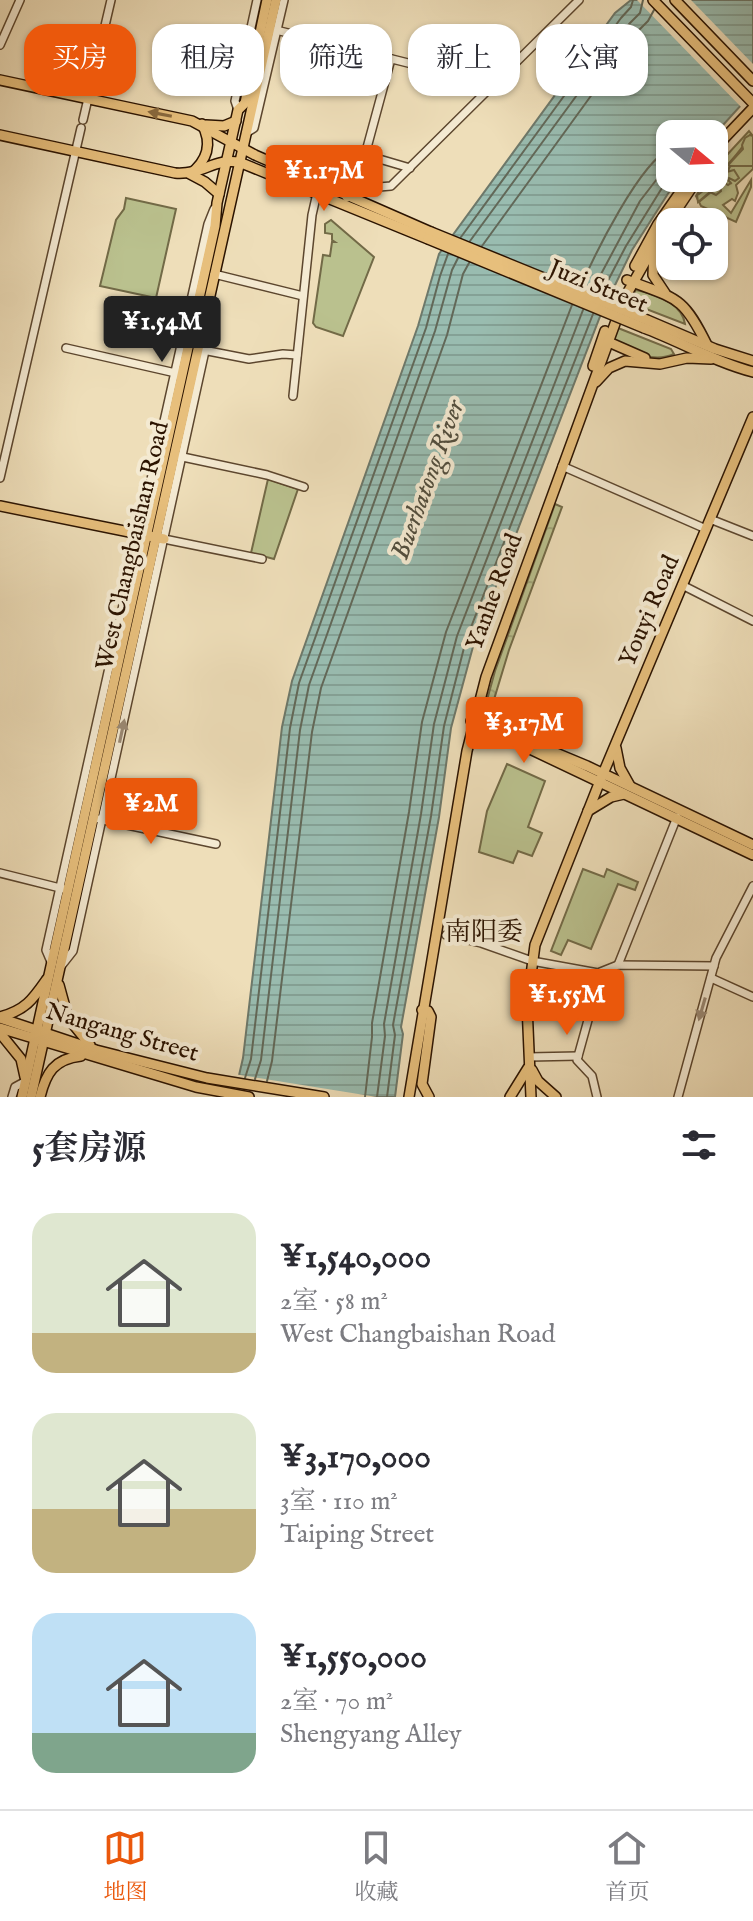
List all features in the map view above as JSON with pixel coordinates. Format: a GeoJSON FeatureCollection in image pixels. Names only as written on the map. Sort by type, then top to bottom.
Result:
{"type":"FeatureCollection","features":[{"type":"Feature","properties":{"kind":"main road","name":"West Changbaishan Road"},"geometry":{"type":"LineString","coordinates":[[40,1036],[98,819],[179,374],[215,226],[218,198],[237,115],[245,103],[267,0]]}},
{"type":"Feature","properties":{"kind":"main road","name":"West Changbaishan Road"},"geometry":{"type":"LineString","coordinates":[[55,971],[64,889],[151,537],[178,456],[193,367],[201,350],[214,274],[276,0]]}},
{"type":"Feature","properties":{"kind":"main road"},"geometry":{"type":"LineString","coordinates":[[653,0],[753,105],[728,133]]}},
{"type":"Feature","properties":{"kind":"main road"},"geometry":{"type":"LineString","coordinates":[[675,0],[753,81]]}},
{"type":"Feature","properties":{"kind":"main road"},"geometry":{"type":"LineString","coordinates":[[0,80],[202,124],[221,126],[237,115]]}},
{"type":"Feature","properties":{"kind":"main road"},"geometry":{"type":"LineString","coordinates":[[728,143],[753,117]]}},
{"type":"Feature","properties":{"kind":"main road"},"geometry":{"type":"LineString","coordinates":[[202,124],[231,143],[430,235]]}},
{"type":"Feature","properties":{"kind":"main road"},"geometry":{"type":"LineString","coordinates":[[190,174],[203,162],[208,150],[208,137],[202,124]]}},
{"type":"Feature","properties":{"kind":"main road"},"geometry":{"type":"LineString","coordinates":[[0,135],[75,153],[190,174],[218,198]]}},
{"type":"Feature","properties":{"kind":"main road"},"geometry":{"type":"LineString","coordinates":[[190,174],[227,160],[239,162],[430,235]]}},
{"type":"Feature","properties":{"kind":"main road"},"geometry":{"type":"LineString","coordinates":[[315,182],[333,177],[354,180]]}},
{"type":"Feature","properties":{"kind":"main road"},"geometry":{"type":"LineString","coordinates":[[347,197],[348,187],[354,180]]}},
{"type":"Feature","properties":{"kind":"main road","name":"Yanhe Road"},"geometry":{"type":"LineString","coordinates":[[406,1097],[472,720],[487,655],[604,342],[651,237],[681,192]]}},
{"type":"Feature","properties":{"kind":"main road","name":"Yanhe Road"},"geometry":{"type":"LineString","coordinates":[[629,283],[689,192]]}},
{"type":"Feature","properties":{"kind":"main road","name":"Juzi Street"},"geometry":{"type":"LineString","coordinates":[[430,235],[690,342],[753,361]]}},
{"type":"Feature","properties":{"kind":"main road"},"geometry":{"type":"LineString","coordinates":[[655,244],[653,275],[668,296]]}},
{"type":"Feature","properties":{"kind":"main road"},"geometry":{"type":"LineString","coordinates":[[629,283],[681,302],[707,345]]}},
{"type":"Feature","properties":{"kind":"main road"},"geometry":{"type":"LineString","coordinates":[[604,342],[660,361],[685,354],[692,329],[683,309],[629,283]]}},
{"type":"Feature","properties":{"kind":"main road"},"geometry":{"type":"LineString","coordinates":[[604,342],[642,361]]}},
{"type":"Feature","properties":{"kind":"main road","name":"Yanhe Road"},"geometry":{"type":"LineString","coordinates":[[472,720],[592,387],[604,342]]}},
{"type":"Feature","properties":{"kind":"main road","name":"Juzi Street"},"geometry":{"type":"LineString","coordinates":[[690,342],[711,359],[753,372]]}},
{"type":"Feature","properties":{"kind":"main road"},"geometry":{"type":"LineString","coordinates":[[592,387],[613,365],[625,361],[660,364],[687,358],[711,359]]}},
{"type":"Feature","properties":{"kind":"main road"},"geometry":{"type":"LineString","coordinates":[[193,367],[198,383]]}},
{"type":"Feature","properties":{"kind":"main road","name":"Youyi Road"},"geometry":{"type":"LineString","coordinates":[[531,1097],[527,1005],[532,961],[540,931],[753,417]]}},
{"type":"Feature","properties":{"kind":"main road"},"geometry":{"type":"LineString","coordinates":[[0,506],[151,537]]}},
{"type":"Feature","properties":{"kind":"main road"},"geometry":{"type":"LineString","coordinates":[[472,720],[753,845]]}},
{"type":"Feature","properties":{"kind":"main road"},"geometry":{"type":"LineString","coordinates":[[616,744],[620,768],[629,790],[753,855]]}},
{"type":"Feature","properties":{"kind":"main road"},"geometry":{"type":"LineString","coordinates":[[588,811],[629,790]]}},
{"type":"Feature","properties":{"kind":"main road"},"geometry":{"type":"LineString","coordinates":[[0,1017],[35,1000],[55,971]]}},
{"type":"Feature","properties":{"kind":"main road"},"geometry":{"type":"LineString","coordinates":[[40,1097],[47,1072],[54,1065],[68,1057],[92,1053],[68,1018],[55,971]]}},
{"type":"Feature","properties":{"kind":"main road"},"geometry":{"type":"LineString","coordinates":[[422,1010],[431,1017],[422,1077],[427,1096]]}},
{"type":"Feature","properties":{"kind":"main road","name":"Nangang Street"},"geometry":{"type":"LineString","coordinates":[[0,1017],[40,1036],[196,1087],[249,1097]]}},
{"type":"Feature","properties":{"kind":"main road"},"geometry":{"type":"LineString","coordinates":[[0,1031],[19,1055],[26,1081]]}},
{"type":"Feature","properties":{"kind":"main road","name":"Nangang Street"},"geometry":{"type":"LineString","coordinates":[[0,1031],[40,1036]]}},
{"type":"Feature","properties":{"kind":"main road"},"geometry":{"type":"LineString","coordinates":[[22,1097],[40,1036]]}},
{"type":"Feature","properties":{"kind":"main road"},"geometry":{"type":"LineString","coordinates":[[31,1097],[40,1036]]}},
{"type":"Feature","properties":{"kind":"main road","name":"Nangang Street"},"geometry":{"type":"LineString","coordinates":[[92,1053],[233,1083],[324,1097]]}},
{"type":"Feature","properties":{"kind":"main road"},"geometry":{"type":"LineString","coordinates":[[510,1097],[522,1081],[529,1061]]}},
{"type":"Feature","properties":{"kind":"main road"},"geometry":{"type":"LineString","coordinates":[[529,1061],[538,1081],[556,1097]]}},
{"type":"Feature","properties":{"kind":"street"},"geometry":{"type":"LineString","coordinates":[[0,45],[20,0]]}},
{"type":"Feature","properties":{"kind":"street"},"geometry":{"type":"LineString","coordinates":[[0,478],[111,0]]}},
{"type":"Feature","properties":{"kind":"street","name":"West Changbaishan Road"},"geometry":{"type":"LineString","coordinates":[[237,115],[235,101],[257,0]]}},
{"type":"Feature","properties":{"kind":"street","name":"West Changbaishan Road"},"geometry":{"type":"LineString","coordinates":[[246,133],[254,128],[284,0]]}},
{"type":"Feature","properties":{"kind":"street"},"geometry":{"type":"LineString","coordinates":[[520,57],[579,0]]}},
{"type":"Feature","properties":{"kind":"street"},"geometry":{"type":"LineString","coordinates":[[276,30],[280,31]]}},
{"type":"Feature","properties":{"kind":"street"},"geometry":{"type":"LineString","coordinates":[[365,155],[381,96]]}},
{"type":"Feature","properties":{"kind":"street"},"geometry":{"type":"LineString","coordinates":[[354,180],[387,187],[410,168],[480,96]]}},
{"type":"Feature","properties":{"kind":"street"},"geometry":{"type":"LineString","coordinates":[[352,151],[410,168]]}},
{"type":"Feature","properties":{"kind":"street"},"geometry":{"type":"LineString","coordinates":[[293,396],[317,193]]}},
{"type":"Feature","properties":{"kind":"street"},"geometry":{"type":"LineString","coordinates":[[214,274],[303,296]]}},
{"type":"Feature","properties":{"kind":"street"},"geometry":{"type":"LineString","coordinates":[[66,348],[179,374]]}},
{"type":"Feature","properties":{"kind":"street"},"geometry":{"type":"LineString","coordinates":[[201,350],[249,359],[297,355]]}},
{"type":"Feature","properties":{"kind":"street","name":"West Changbaishan Road"},"geometry":{"type":"LineString","coordinates":[[178,456],[198,383],[201,350]]}},
{"type":"Feature","properties":{"kind":"street"},"geometry":{"type":"LineString","coordinates":[[178,456],[267,475],[304,487]]}},
{"type":"Feature","properties":{"kind":"street"},"geometry":{"type":"LineString","coordinates":[[562,466],[708,524],[753,536]]}},
{"type":"Feature","properties":{"kind":"street"},"geometry":{"type":"LineString","coordinates":[[151,537],[262,559]]}},
{"type":"Feature","properties":{"kind":"street"},"geometry":{"type":"LineString","coordinates":[[682,585],[753,621]]}},
{"type":"Feature","properties":{"kind":"street"},"geometry":{"type":"LineString","coordinates":[[618,965],[677,817]]}},
{"type":"Feature","properties":{"kind":"street"},"geometry":{"type":"LineString","coordinates":[[98,819],[216,844]]}},
{"type":"Feature","properties":{"kind":"street"},"geometry":{"type":"LineString","coordinates":[[0,873],[64,889]]}},
{"type":"Feature","properties":{"kind":"street"},"geometry":{"type":"LineString","coordinates":[[678,1097],[714,966],[753,886]]}},
{"type":"Feature","properties":{"kind":"street"},"geometry":{"type":"LineString","coordinates":[[446,935],[481,943],[532,961],[601,973],[618,965],[714,966]]}},
{"type":"Feature","properties":{"kind":"street"},"geometry":{"type":"LineString","coordinates":[[597,1097],[592,1076],[578,1064],[578,1056],[601,973]]}},
{"type":"Feature","properties":{"kind":"street"},"geometry":{"type":"LineString","coordinates":[[711,978],[753,997]]}},
{"type":"Feature","properties":{"kind":"street"},"geometry":{"type":"LineString","coordinates":[[529,1061],[578,1056]]}},
{"type":"Feature","properties":{"kind":"street"},"geometry":{"type":"LineString","coordinates":[[12,1097],[15,1087],[26,1081]]}},
{"type":"Feature","properties":{"kind":"green space"},"geometry":{"type":"Polygon","coordinates":[[[749,131],[753,136],[750,135],[728,164],[728,154],[749,131]]]}},
{"type":"Feature","properties":{"kind":"green space"},"geometry":{"type":"Polygon","coordinates":[[[753,136],[753,166],[730,166],[728,170],[728,166],[743,149],[745,138],[753,136]]]}},
{"type":"Feature","properties":{"kind":"green space"},"geometry":{"type":"Polygon","coordinates":[[[730,166],[753,166],[736,185],[738,193],[735,201],[732,199],[723,205],[726,208],[701,206],[699,202],[711,192],[728,192],[728,180],[732,173],[728,173],[730,166]]]}},
{"type":"Feature","properties":{"kind":"green space"},"geometry":{"type":"Polygon","coordinates":[[[734,170],[739,178],[735,181],[729,178],[728,172],[734,170]]]}},
{"type":"Feature","properties":{"kind":"green space"},"geometry":{"type":"Polygon","coordinates":[[[751,180],[751,187],[736,222],[728,218],[728,210],[731,213],[751,180]]]}},
{"type":"Feature","properties":{"kind":"green space"},"geometry":{"type":"Polygon","coordinates":[[[698,192],[706,192],[699,202],[696,196],[698,192]]]}},
{"type":"Feature","properties":{"kind":"green space"},"geometry":{"type":"Polygon","coordinates":[[[710,192],[698,202],[697,195],[710,192]]]}},
{"type":"Feature","properties":{"kind":"green space"},"geometry":{"type":"Polygon","coordinates":[[[126,198],[176,209],[156,298],[100,286],[116,220],[124,209],[126,198]]]}},
{"type":"Feature","properties":{"kind":"green space"},"geometry":{"type":"Polygon","coordinates":[[[331,220],[374,257],[343,336],[316,327],[313,323],[323,255],[330,256],[332,242],[335,242],[332,234],[325,233],[325,224],[331,220]]]}},
{"type":"Feature","properties":{"kind":"green space"},"geometry":{"type":"Polygon","coordinates":[[[636,290],[673,305],[679,310],[685,324],[628,302],[636,290]]]}},
{"type":"Feature","properties":{"kind":"green space"},"geometry":{"type":"Polygon","coordinates":[[[618,328],[671,349],[674,354],[651,357],[634,353],[614,339],[618,328]]]}},
{"type":"Feature","properties":{"kind":"green space"},"geometry":{"type":"Polygon","coordinates":[[[268,479],[298,489],[274,559],[251,553],[268,479]]]}},
{"type":"Feature","properties":{"kind":"green space"},"geometry":{"type":"Polygon","coordinates":[[[555,504],[562,507],[509,650],[492,706],[484,711],[495,671],[555,504]]]}},
{"type":"Feature","properties":{"kind":"green space"},"geometry":{"type":"Polygon","coordinates":[[[507,764],[545,781],[528,827],[542,833],[532,856],[518,851],[513,863],[479,852],[487,811],[507,764]]]}},
{"type":"Feature","properties":{"kind":"green space"},"geometry":{"type":"Polygon","coordinates":[[[583,869],[604,877],[607,869],[638,882],[635,890],[618,884],[591,949],[568,940],[561,955],[551,951],[583,869]]]}},
{"type":"Feature","properties":{"kind":"water","name":"Buerhatong River"},"geometry":{"type":"Polygon","coordinates":[[[631,0],[753,0],[753,92],[728,120],[656,120],[656,192],[669,192],[632,250],[601,314],[474,643],[451,728],[439,817],[401,1027],[403,1034],[395,1097],[234,1097],[243,1058],[282,727],[292,681],[418,326],[439,254],[554,96],[648,96],[648,24],[607,24],[631,0]]]}},
{"type":"Feature","properties":{"kind":"pier"},"geometry":{"type":"Polygon","coordinates":[[[637,0],[691,0],[753,64],[753,98],[743,109],[637,0]]]}},
{"type":"Feature","properties":{"kind":"pier"},"geometry":{"type":"Polygon","coordinates":[[[234,1074],[377,1097],[231,1097],[234,1074]]]}},
{"type":"Feature","properties":{"kind":"district","name":"南阳委"},"geometry":{"type":"Point","coordinates":[484,932]}}]}
